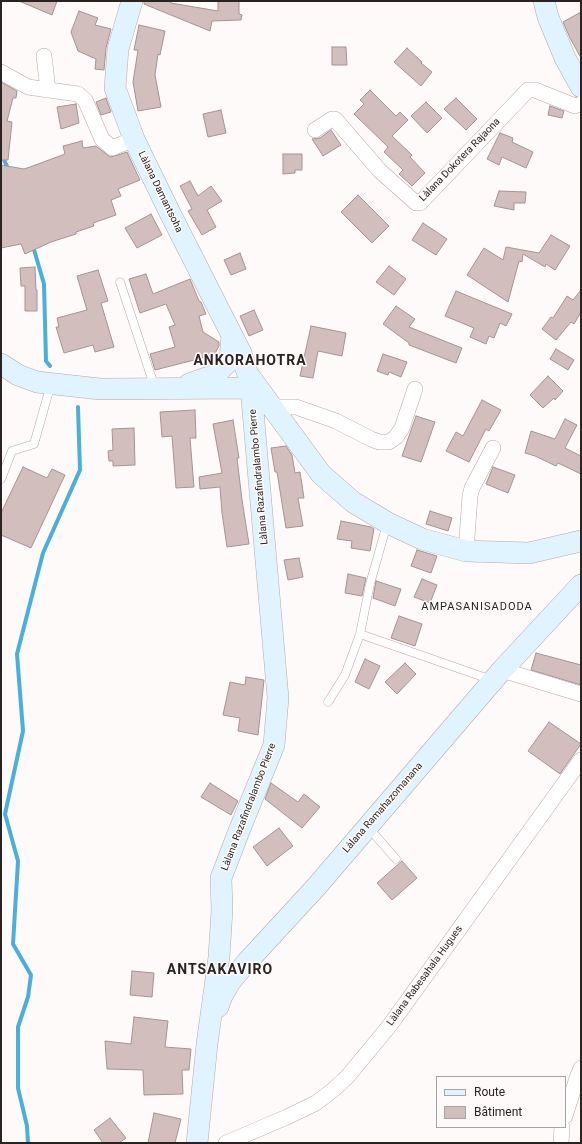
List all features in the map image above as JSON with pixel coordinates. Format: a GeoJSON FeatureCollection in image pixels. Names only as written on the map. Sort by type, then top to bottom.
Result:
{"type":"FeatureCollection","features":[{"type":"Feature","properties":{"kind":"main road","name":"Làlana Damantsoha"},"geometry":{"type":"LineString","coordinates":[[132,1],[118,49],[115,88],[134,139],[241,353],[250,381]]}},
{"type":"Feature","properties":{"kind":"main road"},"geometry":{"type":"LineString","coordinates":[[544,1],[548,16],[565,58],[581,87]]}},
{"type":"Feature","properties":{"kind":"main road"},"geometry":{"type":"LineString","coordinates":[[188,384],[215,375],[230,360],[232,335]]}},
{"type":"Feature","properties":{"kind":"main road"},"geometry":{"type":"LineString","coordinates":[[1,364],[18,375],[37,382],[100,389],[155,388],[250,381]]}},
{"type":"Feature","properties":{"kind":"main road"},"geometry":{"type":"LineString","coordinates":[[155,388],[188,384],[250,381]]}},
{"type":"Feature","properties":{"kind":"main road","name":"Làlana Razafindralambo Pierre"},"geometry":{"type":"LineString","coordinates":[[212,953],[209,906],[214,891],[222,878],[239,831],[274,745],[278,698],[262,410],[250,381]]}},
{"type":"Feature","properties":{"kind":"main road"},"geometry":{"type":"LineString","coordinates":[[262,410],[321,474],[353,502],[388,523],[422,540],[466,551],[530,553],[581,541]]}},
{"type":"Feature","properties":{"kind":"main road","name":"Làlana Ramahazomanana"},"geometry":{"type":"LineString","coordinates":[[207,1044],[216,1011],[230,982],[317,886],[497,675],[581,585]]}},
{"type":"Feature","properties":{"kind":"main road"},"geometry":{"type":"LineString","coordinates":[[196,1143],[207,1044],[212,953],[235,961],[247,962]]}},
{"type":"Feature","properties":{"kind":"street"},"geometry":{"type":"LineString","coordinates":[[44,56],[48,90]]}},
{"type":"Feature","properties":{"kind":"street"},"geometry":{"type":"LineString","coordinates":[[1,72],[28,87],[78,94],[85,100],[102,139],[109,150],[134,139]]}},
{"type":"Feature","properties":{"kind":"street","name":"Làlana Dokotera Rajaona"},"geometry":{"type":"LineString","coordinates":[[315,130],[332,119],[335,119],[380,171],[416,203],[420,203],[528,90],[535,90],[575,106],[581,104]]}},
{"type":"Feature","properties":{"kind":"street"},"geometry":{"type":"LineString","coordinates":[[262,410],[296,406],[336,421],[371,439],[379,442],[389,442],[402,428],[415,389]]}},
{"type":"Feature","properties":{"kind":"street"},"geometry":{"type":"LineString","coordinates":[[466,551],[470,496],[472,488],[493,448]]}},
{"type":"Feature","properties":{"kind":"street"},"geometry":{"type":"LineString","coordinates":[[497,675],[581,694]]}},
{"type":"Feature","properties":{"kind":"street","name":"Làlana Rabesahala Hugues"},"geometry":{"type":"LineString","coordinates":[[226,1143],[316,1103],[348,1076],[390,1025],[581,760]]}},
{"type":"Feature","properties":{"kind":"street"},"geometry":{"type":"LineString","coordinates":[[566,1113],[581,1068]]}},
{"type":"Feature","properties":{"kind":"street"},"geometry":{"type":"LineString","coordinates":[[561,1143],[562,1128]]}},
{"type":"Feature","properties":{"kind":"lane"},"geometry":{"type":"LineString","coordinates":[[120,282],[155,388]]}},
{"type":"Feature","properties":{"kind":"lane"},"geometry":{"type":"LineString","coordinates":[[1,479],[12,451],[34,444],[51,384]]}},
{"type":"Feature","properties":{"kind":"lane"},"geometry":{"type":"LineString","coordinates":[[328,702],[345,675],[360,634],[370,584],[388,523]]}},
{"type":"Feature","properties":{"kind":"lane"},"geometry":{"type":"LineString","coordinates":[[360,634],[497,675]]}},
{"type":"Feature","properties":{"kind":"lane"},"geometry":{"type":"LineString","coordinates":[[367,826],[396,859]]}},
{"type":"Feature","properties":{"kind":"building"},"geometry":{"type":"Polygon","coordinates":[[[19,1],[57,1],[52,15],[19,1]]]}},
{"type":"Feature","properties":{"kind":"building"},"geometry":{"type":"Polygon","coordinates":[[[144,1],[171,1],[171,3],[218,11],[218,1],[239,1],[239,14],[242,15],[241,20],[212,21],[210,31],[144,4],[144,1]]]}},
{"type":"Feature","properties":{"kind":"building"},"geometry":{"type":"Polygon","coordinates":[[[79,11],[98,18],[95,25],[111,29],[106,48],[104,70],[95,69],[96,59],[78,51],[71,32],[79,11]]]}},
{"type":"Feature","properties":{"kind":"building"},"geometry":{"type":"Polygon","coordinates":[[[581,12],[581,58],[563,22],[581,12]]]}},
{"type":"Feature","properties":{"kind":"building"},"geometry":{"type":"Polygon","coordinates":[[[139,25],[165,31],[160,55],[158,54],[155,75],[161,107],[138,111],[133,82],[138,50],[134,50],[139,25]]]}},
{"type":"Feature","properties":{"kind":"building"},"geometry":{"type":"Polygon","coordinates":[[[332,47],[346,47],[347,65],[332,65],[332,47]]]}},
{"type":"Feature","properties":{"kind":"building"},"geometry":{"type":"Polygon","coordinates":[[[407,48],[432,72],[421,86],[394,62],[407,48]]]}},
{"type":"Feature","properties":{"kind":"building"},"geometry":{"type":"Polygon","coordinates":[[[1,82],[17,91],[16,98],[13,98],[7,121],[12,122],[8,160],[1,160],[1,82]]]}},
{"type":"Feature","properties":{"kind":"building"},"geometry":{"type":"Polygon","coordinates":[[[370,90],[396,116],[400,112],[408,120],[392,136],[412,155],[410,157],[425,173],[412,186],[399,174],[403,170],[384,152],[388,147],[354,114],[364,104],[360,100],[370,90]]]}},
{"type":"Feature","properties":{"kind":"building"},"geometry":{"type":"Polygon","coordinates":[[[106,98],[111,112],[101,115],[96,102],[106,98]]]}},
{"type":"Feature","properties":{"kind":"building"},"geometry":{"type":"Polygon","coordinates":[[[456,98],[477,119],[466,130],[444,109],[456,98]]]}},
{"type":"Feature","properties":{"kind":"building"},"geometry":{"type":"Polygon","coordinates":[[[426,102],[442,118],[427,133],[411,116],[426,102]]]}},
{"type":"Feature","properties":{"kind":"building"},"geometry":{"type":"Polygon","coordinates":[[[76,104],[79,123],[61,129],[57,107],[76,104]]]}},
{"type":"Feature","properties":{"kind":"building"},"geometry":{"type":"Polygon","coordinates":[[[550,106],[564,111],[562,118],[548,115],[550,106]]]}},
{"type":"Feature","properties":{"kind":"building"},"geometry":{"type":"Polygon","coordinates":[[[221,110],[226,133],[208,137],[203,114],[221,110]]]}},
{"type":"Feature","properties":{"kind":"building"},"geometry":{"type":"Polygon","coordinates":[[[331,130],[341,145],[323,156],[312,139],[320,138],[331,130]]]}},
{"type":"Feature","properties":{"kind":"building"},"geometry":{"type":"Polygon","coordinates":[[[500,133],[513,138],[512,142],[533,152],[526,168],[502,157],[499,165],[487,159],[500,133]]]}},
{"type":"Feature","properties":{"kind":"building"},"geometry":{"type":"Polygon","coordinates":[[[82,141],[83,148],[96,146],[110,157],[127,152],[140,180],[118,189],[121,196],[111,200],[116,215],[93,223],[94,226],[76,232],[76,234],[51,242],[25,254],[21,244],[1,248],[1,165],[24,169],[65,154],[63,146],[82,141]]]}},
{"type":"Feature","properties":{"kind":"building"},"geometry":{"type":"Polygon","coordinates":[[[283,154],[302,154],[302,170],[295,170],[295,173],[283,174],[283,154]]]}},
{"type":"Feature","properties":{"kind":"building"},"geometry":{"type":"Polygon","coordinates":[[[190,181],[198,196],[211,186],[222,201],[207,210],[216,227],[202,235],[188,211],[192,209],[180,186],[190,181]]]}},
{"type":"Feature","properties":{"kind":"building"},"geometry":{"type":"Polygon","coordinates":[[[499,191],[526,192],[525,203],[514,203],[514,210],[494,206],[499,191]]]}},
{"type":"Feature","properties":{"kind":"building"},"geometry":{"type":"Polygon","coordinates":[[[358,195],[389,226],[372,243],[341,212],[358,195]]]}},
{"type":"Feature","properties":{"kind":"building"},"geometry":{"type":"Polygon","coordinates":[[[151,214],[162,235],[137,248],[125,228],[151,214]]]}},
{"type":"Feature","properties":{"kind":"building"},"geometry":{"type":"Polygon","coordinates":[[[423,223],[447,239],[436,255],[412,240],[423,223]]]}},
{"type":"Feature","properties":{"kind":"building"},"geometry":{"type":"Polygon","coordinates":[[[551,235],[570,246],[555,270],[546,264],[545,267],[523,254],[522,262],[519,261],[508,302],[467,275],[484,248],[503,260],[506,247],[539,253],[551,235]]]}},
{"type":"Feature","properties":{"kind":"building"},"geometry":{"type":"Polygon","coordinates":[[[240,253],[246,269],[231,275],[224,260],[240,253]]]}},
{"type":"Feature","properties":{"kind":"building"},"geometry":{"type":"Polygon","coordinates":[[[389,266],[406,279],[394,295],[376,282],[389,266]]]}},
{"type":"Feature","properties":{"kind":"building"},"geometry":{"type":"Polygon","coordinates":[[[35,267],[37,311],[25,311],[25,286],[21,286],[20,268],[35,267]]]}},
{"type":"Feature","properties":{"kind":"building"},"geometry":{"type":"Polygon","coordinates":[[[98,270],[108,301],[101,303],[114,347],[95,352],[93,345],[64,353],[56,327],[59,327],[57,318],[87,310],[77,276],[98,270]]]}},
{"type":"Feature","properties":{"kind":"building"},"geometry":{"type":"Polygon","coordinates":[[[146,274],[153,294],[190,279],[206,314],[199,316],[203,332],[219,342],[219,346],[214,355],[155,370],[150,354],[175,347],[169,327],[175,325],[166,304],[140,313],[129,279],[146,274]]]}},
{"type":"Feature","properties":{"kind":"building"},"geometry":{"type":"Polygon","coordinates":[[[581,290],[581,312],[574,324],[571,322],[556,340],[542,329],[551,317],[553,318],[567,296],[573,300],[581,290]]]}},
{"type":"Feature","properties":{"kind":"building"},"geometry":{"type":"Polygon","coordinates":[[[456,291],[512,314],[506,326],[500,323],[494,338],[489,336],[486,344],[470,337],[474,328],[445,316],[456,291]]]}},
{"type":"Feature","properties":{"kind":"building"},"geometry":{"type":"Polygon","coordinates":[[[396,306],[415,319],[409,327],[462,348],[456,363],[409,345],[409,343],[383,324],[396,306]]]}},
{"type":"Feature","properties":{"kind":"building"},"geometry":{"type":"Polygon","coordinates":[[[254,310],[263,330],[249,336],[240,316],[254,310]]]}},
{"type":"Feature","properties":{"kind":"building"},"geometry":{"type":"Polygon","coordinates":[[[311,326],[346,333],[342,356],[318,351],[313,378],[300,376],[311,326]]]}},
{"type":"Feature","properties":{"kind":"building"},"geometry":{"type":"Polygon","coordinates":[[[556,349],[574,360],[568,370],[550,359],[556,349]]]}},
{"type":"Feature","properties":{"kind":"building"},"geometry":{"type":"Polygon","coordinates":[[[383,354],[407,362],[401,377],[389,372],[388,375],[377,371],[383,354]]]}},
{"type":"Feature","properties":{"kind":"building"},"geometry":{"type":"Polygon","coordinates":[[[548,376],[563,391],[555,400],[554,398],[543,408],[530,395],[548,376]]]}},
{"type":"Feature","properties":{"kind":"building"},"geometry":{"type":"Polygon","coordinates":[[[482,400],[501,410],[489,431],[486,429],[469,462],[446,451],[456,432],[463,436],[482,400]]]}},
{"type":"Feature","properties":{"kind":"building"},"geometry":{"type":"Polygon","coordinates":[[[195,410],[196,438],[190,438],[194,487],[176,488],[172,436],[162,437],[160,412],[195,410]]]}},
{"type":"Feature","properties":{"kind":"building"},"geometry":{"type":"Polygon","coordinates":[[[416,416],[435,422],[421,462],[402,456],[416,416]]]}},
{"type":"Feature","properties":{"kind":"building"},"geometry":{"type":"Polygon","coordinates":[[[565,419],[577,425],[565,448],[581,456],[581,474],[558,463],[556,466],[525,453],[531,431],[555,439],[565,419]]]}},
{"type":"Feature","properties":{"kind":"building"},"geometry":{"type":"Polygon","coordinates":[[[233,420],[239,458],[237,458],[242,500],[249,544],[227,547],[220,487],[200,489],[199,477],[222,473],[213,424],[233,420]]]}},
{"type":"Feature","properties":{"kind":"building"},"geometry":{"type":"Polygon","coordinates":[[[134,428],[135,465],[113,466],[113,461],[109,461],[108,451],[113,450],[112,429],[134,428]]]}},
{"type":"Feature","properties":{"kind":"building"},"geometry":{"type":"Polygon","coordinates":[[[286,446],[292,455],[295,473],[300,472],[304,498],[298,498],[303,526],[286,528],[277,472],[275,472],[271,448],[286,446]]]}},
{"type":"Feature","properties":{"kind":"building"},"geometry":{"type":"Polygon","coordinates":[[[23,467],[47,478],[52,469],[65,475],[31,548],[1,535],[1,513],[23,467]]]}},
{"type":"Feature","properties":{"kind":"building"},"geometry":{"type":"Polygon","coordinates":[[[493,467],[515,475],[508,493],[486,484],[493,467]]]}},
{"type":"Feature","properties":{"kind":"building"},"geometry":{"type":"Polygon","coordinates":[[[430,511],[452,518],[448,531],[426,524],[430,511]]]}},
{"type":"Feature","properties":{"kind":"building"},"geometry":{"type":"Polygon","coordinates":[[[341,521],[371,527],[374,529],[370,551],[351,548],[352,541],[337,539],[341,521]]]}},
{"type":"Feature","properties":{"kind":"building"},"geometry":{"type":"Polygon","coordinates":[[[417,550],[437,556],[431,573],[411,566],[417,550]]]}},
{"type":"Feature","properties":{"kind":"building"},"geometry":{"type":"Polygon","coordinates":[[[299,558],[303,577],[288,580],[284,560],[299,558]]]}},
{"type":"Feature","properties":{"kind":"building"},"geometry":{"type":"Polygon","coordinates":[[[348,574],[366,578],[362,596],[345,593],[348,574]]]}},
{"type":"Feature","properties":{"kind":"building"},"geometry":{"type":"Polygon","coordinates":[[[422,579],[437,585],[430,603],[414,597],[422,579]]]}},
{"type":"Feature","properties":{"kind":"building"},"geometry":{"type":"Polygon","coordinates":[[[376,581],[401,589],[395,606],[373,598],[376,581]]]}},
{"type":"Feature","properties":{"kind":"building"},"geometry":{"type":"Polygon","coordinates":[[[399,616],[422,624],[415,646],[391,638],[399,616]]]}},
{"type":"Feature","properties":{"kind":"building"},"geometry":{"type":"Polygon","coordinates":[[[536,653],[581,665],[581,685],[531,670],[536,653]]]}},
{"type":"Feature","properties":{"kind":"building"},"geometry":{"type":"Polygon","coordinates":[[[365,659],[380,666],[369,689],[355,682],[365,659]]]}},
{"type":"Feature","properties":{"kind":"building"},"geometry":{"type":"Polygon","coordinates":[[[405,663],[416,674],[397,694],[385,682],[405,663]]]}},
{"type":"Feature","properties":{"kind":"building"},"geometry":{"type":"Polygon","coordinates":[[[246,677],[264,680],[258,735],[238,731],[240,718],[223,715],[230,682],[245,685],[246,677]]]}},
{"type":"Feature","properties":{"kind":"building"},"geometry":{"type":"Polygon","coordinates":[[[549,722],[581,744],[560,774],[528,751],[549,722]]]}},
{"type":"Feature","properties":{"kind":"building"},"geometry":{"type":"Polygon","coordinates":[[[210,783],[238,801],[231,815],[201,797],[210,783]]]}},
{"type":"Feature","properties":{"kind":"building"},"geometry":{"type":"Polygon","coordinates":[[[271,783],[298,802],[304,794],[320,807],[302,828],[265,799],[271,783]]]}},
{"type":"Feature","properties":{"kind":"building"},"geometry":{"type":"Polygon","coordinates":[[[279,828],[293,846],[267,866],[253,847],[279,828]]]}},
{"type":"Feature","properties":{"kind":"building"},"geometry":{"type":"Polygon","coordinates":[[[402,861],[417,878],[392,900],[377,883],[402,861]]]}},
{"type":"Feature","properties":{"kind":"building"},"geometry":{"type":"Polygon","coordinates":[[[132,971],[154,973],[152,997],[130,995],[132,971]]]}},
{"type":"Feature","properties":{"kind":"building"},"geometry":{"type":"Polygon","coordinates":[[[134,1017],[168,1021],[165,1047],[191,1049],[189,1070],[182,1070],[183,1094],[144,1095],[143,1070],[107,1069],[105,1041],[131,1044],[134,1017]]]}},
{"type":"Feature","properties":{"kind":"building"},"geometry":{"type":"Polygon","coordinates":[[[154,1113],[181,1119],[175,1143],[148,1143],[154,1113]]]}},
{"type":"Feature","properties":{"kind":"building"},"geometry":{"type":"Polygon","coordinates":[[[110,1118],[126,1138],[119,1143],[103,1143],[94,1130],[110,1118]]]}},
{"type":"Feature","properties":{"kind":"waterway"},"geometry":{"type":"LineString","coordinates":[[1,153],[9,171]]}},
{"type":"Feature","properties":{"kind":"waterway"},"geometry":{"type":"LineString","coordinates":[[33,246],[44,284],[46,361],[50,366]]}},
{"type":"Feature","properties":{"kind":"waterway"},"geometry":{"type":"LineString","coordinates":[[28,1143],[27,1126],[18,1088],[18,1027],[28,997],[31,975],[13,944],[18,861],[5,814],[23,731],[17,654],[43,553],[80,470],[78,407]]}},
{"type":"Feature","properties":{"kind":"district","name":"ANKORAHOTRA"},"geometry":{"type":"Point","coordinates":[250,361]}},
{"type":"Feature","properties":{"kind":"district","name":"AMPASANISADODA"},"geometry":{"type":"Point","coordinates":[477,607]}},
{"type":"Feature","properties":{"kind":"district","name":"ANTSAKAVIRO"},"geometry":{"type":"Point","coordinates":[220,970]}}]}
